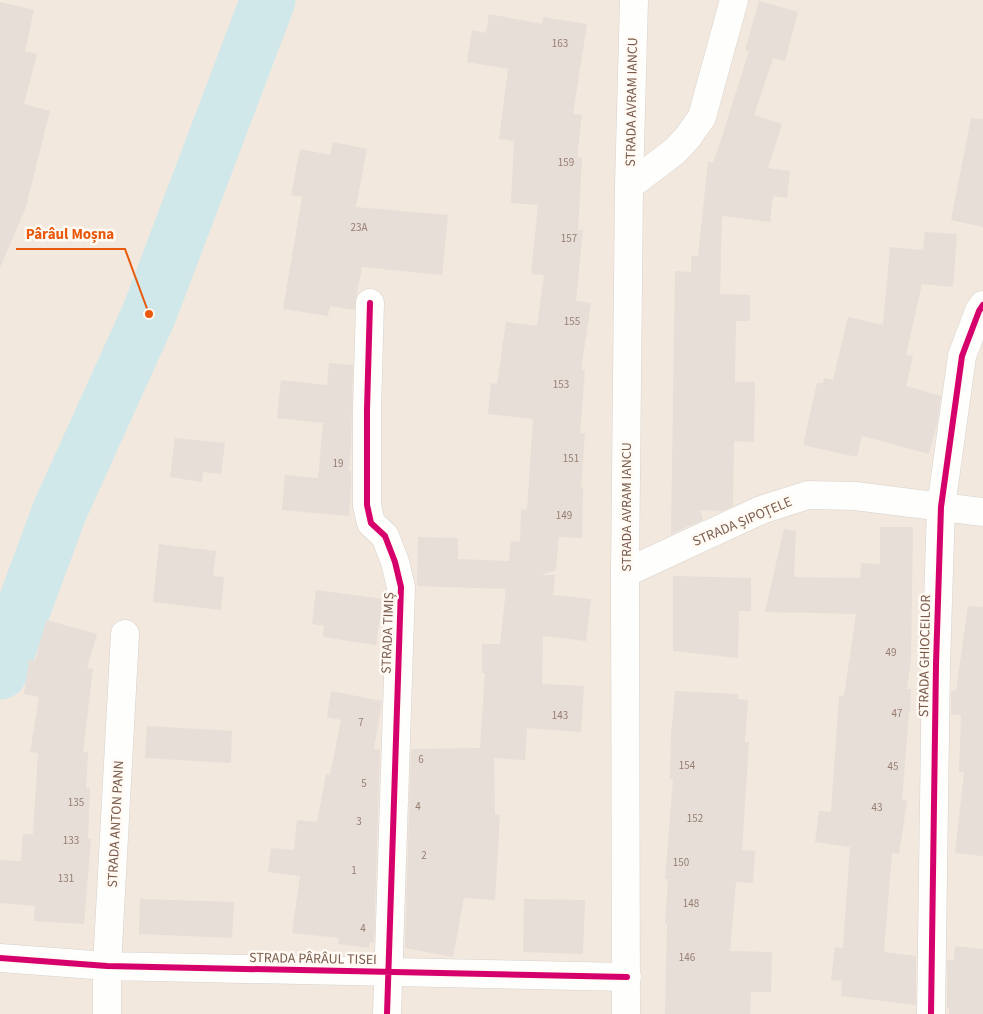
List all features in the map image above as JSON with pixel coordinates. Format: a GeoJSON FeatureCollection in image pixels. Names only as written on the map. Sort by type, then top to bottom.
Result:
{"type":"FeatureCollection","features":[{"type":"Feature","properties":{"kind":"street","name":"STRADA AVRAM IANCU"},"geometry":{"type":"LineString","coordinates":[[626,1014],[625,573],[629,186],[634,0]]}},
{"type":"Feature","properties":{"kind":"street"},"geometry":{"type":"LineString","coordinates":[[629,186],[675,151],[702,117],[734,0]]}},
{"type":"Feature","properties":{"kind":"street","name":"STRADA TIMIȘ"},"geometry":{"type":"LineString","coordinates":[[370,303],[367,409],[368,505],[371,523],[385,536],[395,562],[401,587],[387,1014]]}},
{"type":"Feature","properties":{"kind":"street","name":"STRADA GHIOCEILOR"},"geometry":{"type":"LineString","coordinates":[[931,1014],[936,673],[941,507],[962,356],[983,305]]}},
{"type":"Feature","properties":{"kind":"street","name":"STRADA ȘIPOȚELE"},"geometry":{"type":"LineString","coordinates":[[625,573],[761,510],[808,495],[855,496],[983,512]]}},
{"type":"Feature","properties":{"kind":"street","name":"STRADA ANTON PANN"},"geometry":{"type":"LineString","coordinates":[[107,1014],[107,966],[125,634]]}},
{"type":"Feature","properties":{"kind":"street","name":"STRADA PÂRÂUL TISEI"},"geometry":{"type":"LineString","coordinates":[[0,958],[107,966],[627,977]]}},
{"type":"Feature","properties":{"kind":"shaded area"},"geometry":{"type":"Polygon","coordinates":[[[0,0],[983,0],[983,1014],[0,1014],[0,0]]]}},
{"type":"Feature","properties":{"kind":"building"},"geometry":{"type":"Polygon","coordinates":[[[759,1],[798,12],[785,61],[773,58],[754,115],[782,124],[768,168],[790,171],[787,198],[773,196],[770,222],[722,216],[720,294],[750,295],[750,321],[736,321],[735,382],[755,382],[754,442],[734,441],[733,506],[722,511],[700,510],[703,520],[671,534],[675,271],[691,272],[691,256],[698,256],[708,162],[713,162],[718,149],[749,51],[745,50],[759,1]]]}},
{"type":"Feature","properties":{"kind":"building"},"geometry":{"type":"Polygon","coordinates":[[[0,2],[34,10],[25,51],[37,54],[24,104],[50,111],[26,207],[0,268],[0,2]]]}},
{"type":"Feature","properties":{"kind":"building"},"geometry":{"type":"Polygon","coordinates":[[[489,14],[542,24],[543,17],[587,24],[573,114],[582,115],[577,157],[582,158],[578,230],[583,230],[576,301],[591,303],[581,370],[585,370],[580,433],[585,433],[581,488],[583,488],[582,538],[559,537],[556,570],[541,575],[555,575],[553,595],[591,599],[586,641],[543,636],[542,684],[584,686],[581,732],[527,728],[525,760],[494,758],[495,814],[500,815],[495,900],[464,898],[453,957],[405,948],[411,749],[480,748],[485,673],[482,673],[482,644],[500,644],[506,589],[417,586],[418,537],[458,538],[458,559],[509,561],[511,541],[520,542],[521,509],[527,510],[533,419],[488,414],[491,383],[497,384],[506,322],[537,326],[544,275],[531,274],[538,205],[511,203],[514,141],[499,139],[508,69],[467,62],[472,30],[486,33],[489,14]]]}},
{"type":"Feature","properties":{"kind":"building"},"geometry":{"type":"Polygon","coordinates":[[[971,118],[983,119],[983,227],[951,220],[971,118]]]}},
{"type":"Feature","properties":{"kind":"building"},"geometry":{"type":"Polygon","coordinates":[[[333,142],[367,149],[356,207],[448,215],[442,275],[362,267],[354,310],[330,306],[328,316],[283,309],[302,197],[291,195],[300,149],[330,155],[333,142]]]}},
{"type":"Feature","properties":{"kind":"building"},"geometry":{"type":"Polygon","coordinates":[[[925,232],[957,234],[953,287],[922,284],[906,355],[913,356],[906,386],[941,396],[937,424],[929,454],[862,436],[857,457],[803,445],[817,383],[823,383],[824,378],[833,380],[848,317],[883,325],[890,247],[923,250],[925,232]]]}},
{"type":"Feature","properties":{"kind":"building"},"geometry":{"type":"Polygon","coordinates":[[[329,363],[353,365],[349,516],[282,510],[285,475],[318,478],[323,423],[277,418],[281,380],[327,385],[329,363]]]}},
{"type":"Feature","properties":{"kind":"building"},"geometry":{"type":"Polygon","coordinates":[[[175,438],[225,443],[221,474],[203,472],[202,482],[170,477],[175,438]]]}},
{"type":"Feature","properties":{"kind":"building"},"geometry":{"type":"Polygon","coordinates":[[[880,527],[913,527],[911,660],[907,689],[911,689],[902,800],[907,801],[899,854],[892,852],[884,952],[916,956],[916,1005],[841,996],[842,981],[831,980],[835,947],[843,948],[850,847],[815,842],[819,811],[831,812],[839,696],[844,696],[856,614],[765,612],[784,529],[796,531],[794,577],[860,578],[861,563],[880,564],[880,527]]]}},
{"type":"Feature","properties":{"kind":"building"},"geometry":{"type":"Polygon","coordinates":[[[159,544],[216,551],[213,576],[224,577],[221,610],[153,602],[159,544]]]}},
{"type":"Feature","properties":{"kind":"building"},"geometry":{"type":"Polygon","coordinates":[[[673,576],[751,578],[751,611],[739,611],[738,658],[673,651],[673,576]]]}},
{"type":"Feature","properties":{"kind":"building"},"geometry":{"type":"Polygon","coordinates":[[[316,590],[383,599],[376,645],[323,637],[324,626],[312,624],[316,590]]]}},
{"type":"Feature","properties":{"kind":"building"},"geometry":{"type":"Polygon","coordinates":[[[968,606],[983,607],[983,856],[955,853],[964,772],[959,772],[961,715],[951,714],[951,691],[956,691],[968,606]]]}},
{"type":"Feature","properties":{"kind":"building"},"geometry":{"type":"Polygon","coordinates":[[[46,620],[97,634],[87,668],[93,669],[83,752],[88,752],[86,788],[90,788],[88,839],[91,839],[84,924],[34,921],[35,906],[0,903],[0,860],[21,861],[23,834],[33,834],[38,753],[30,752],[39,697],[24,694],[29,660],[35,661],[46,620]]]}},
{"type":"Feature","properties":{"kind":"building"},"geometry":{"type":"Polygon","coordinates":[[[331,691],[382,701],[374,749],[380,749],[374,943],[370,942],[369,948],[338,944],[339,938],[292,933],[300,876],[268,872],[271,848],[294,850],[297,820],[317,822],[326,774],[330,775],[341,720],[327,717],[331,691]]]}},
{"type":"Feature","properties":{"kind":"building"},"geometry":{"type":"Polygon","coordinates":[[[675,691],[738,694],[738,699],[748,700],[745,742],[749,742],[742,850],[755,851],[753,883],[736,882],[730,951],[772,952],[771,992],[751,992],[750,1014],[665,1014],[667,924],[665,924],[668,879],[665,879],[673,779],[670,779],[675,691]]]}},
{"type":"Feature","properties":{"kind":"building"},"geometry":{"type":"Polygon","coordinates":[[[147,726],[232,731],[231,763],[145,758],[147,726]]]}},
{"type":"Feature","properties":{"kind":"building"},"geometry":{"type":"Polygon","coordinates":[[[140,899],[234,902],[232,938],[139,934],[140,899]]]}},
{"type":"Feature","properties":{"kind":"building"},"geometry":{"type":"Polygon","coordinates":[[[524,899],[585,900],[583,954],[523,952],[524,899]]]}},
{"type":"Feature","properties":{"kind":"building"},"geometry":{"type":"Polygon","coordinates":[[[955,946],[983,949],[983,1014],[949,1014],[949,1009],[947,1008],[947,960],[954,960],[955,946]]]}},
{"type":"Feature","properties":{"kind":"waterway"},"geometry":{"type":"LineString","coordinates":[[0,672],[60,510],[149,314],[268,0]]}},
{"type":"Feature","properties":{"kind":"cycle path"},"geometry":{"type":"LineString","coordinates":[[370,303],[367,505],[371,523],[385,536],[395,562],[401,587],[387,1014]]}},
{"type":"Feature","properties":{"kind":"cycle path"},"geometry":{"type":"LineString","coordinates":[[931,1014],[936,664],[941,507],[962,356],[983,305]]}},
{"type":"Feature","properties":{"kind":"cycle path"},"geometry":{"type":"LineString","coordinates":[[0,958],[107,966],[627,977]]}},
{"type":"Feature","properties":{"kind":"place","name":"Pârâul Moșna"},"geometry":{"type":"Point","coordinates":[149,314]}}]}
